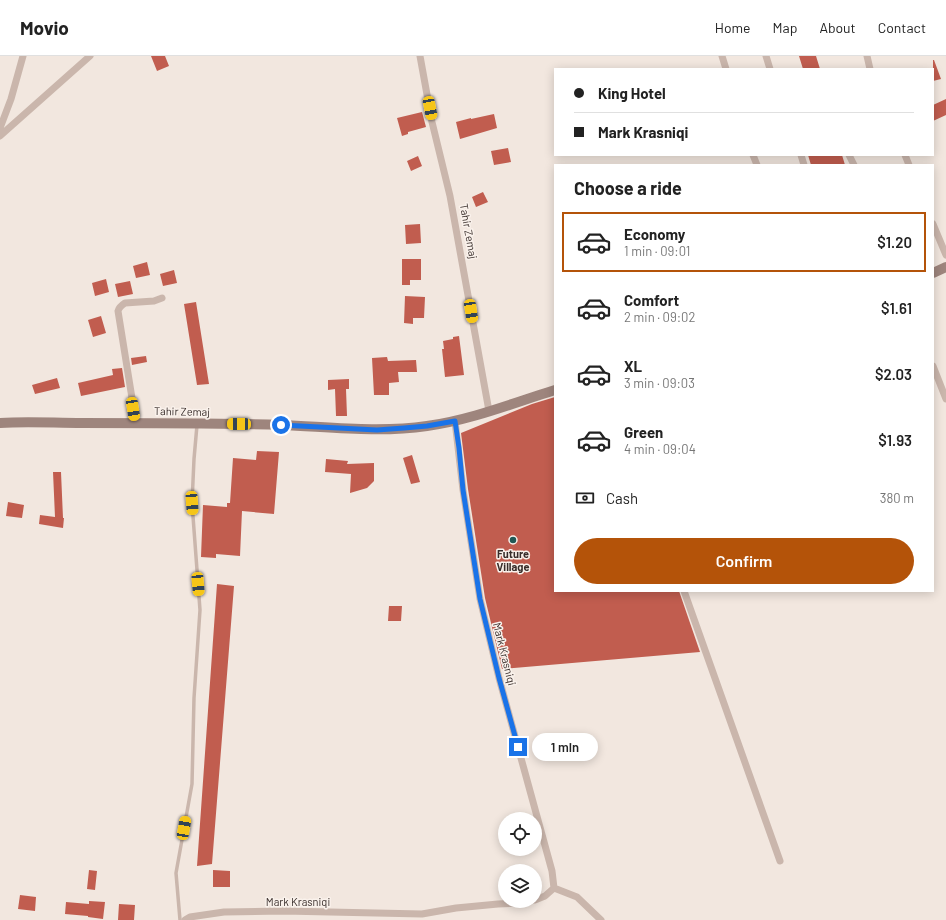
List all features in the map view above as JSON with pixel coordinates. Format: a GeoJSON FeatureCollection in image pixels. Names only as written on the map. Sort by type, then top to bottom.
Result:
{"type":"FeatureCollection","features":[{"type":"Feature","properties":{"kind":"main road"},"geometry":{"type":"LineString","coordinates":[[934,273],[946,267]]}},
{"type":"Feature","properties":{"kind":"main road","name":"Tahir Zemaj"},"geometry":{"type":"LineString","coordinates":[[0,423],[281,425],[377,430],[427,426],[455,421],[554,390]]}},
{"type":"Feature","properties":{"kind":"street"},"geometry":{"type":"LineString","coordinates":[[0,128],[11,99],[23,56]]}},
{"type":"Feature","properties":{"kind":"street"},"geometry":{"type":"LineString","coordinates":[[0,136],[90,56]]}},
{"type":"Feature","properties":{"kind":"street","name":"Tahir Zemaj"},"geometry":{"type":"LineString","coordinates":[[420,56],[432,122],[450,196],[489,411]]}},
{"type":"Feature","properties":{"kind":"street"},"geometry":{"type":"LineString","coordinates":[[722,56],[726,68]]}},
{"type":"Feature","properties":{"kind":"street"},"geometry":{"type":"LineString","coordinates":[[766,56],[770,68]]}},
{"type":"Feature","properties":{"kind":"street"},"geometry":{"type":"LineString","coordinates":[[867,56],[870,68]]}},
{"type":"Feature","properties":{"kind":"street"},"geometry":{"type":"LineString","coordinates":[[934,226],[946,255]]}},
{"type":"Feature","properties":{"kind":"street"},"geometry":{"type":"LineString","coordinates":[[136,423],[118,311],[121,305],[126,303],[154,301],[162,298]]}},
{"type":"Feature","properties":{"kind":"street"},"geometry":{"type":"LineString","coordinates":[[934,369],[946,399]]}},
{"type":"Feature","properties":{"kind":"street","name":"Mark Krasniqi"},"geometry":{"type":"LineString","coordinates":[[455,421],[463,490],[480,599],[499,678],[552,871],[554,888]]}},
{"type":"Feature","properties":{"kind":"street"},"geometry":{"type":"LineString","coordinates":[[684,592],[780,862]]}},
{"type":"Feature","properties":{"kind":"street"},"geometry":{"type":"LineString","coordinates":[[542,897],[554,888],[577,897],[601,920]]}},
{"type":"Feature","properties":{"kind":"street","name":"Mark Krasniqi"},"geometry":{"type":"LineString","coordinates":[[184,920],[190,917],[224,912],[284,911],[422,914],[498,904]]}},
{"type":"Feature","properties":{"kind":"lane"},"geometry":{"type":"LineString","coordinates":[[180,920],[176,873],[192,784],[194,698],[200,610],[192,503],[197,424]]}},
{"type":"Feature","properties":{"kind":"building"},"geometry":{"type":"Polygon","coordinates":[[[151,56],[165,56],[169,66],[157,71],[151,56]]]}},
{"type":"Feature","properties":{"kind":"building"},"geometry":{"type":"Polygon","coordinates":[[[799,56],[816,56],[820,68],[803,68],[799,56]]]}},
{"type":"Feature","properties":{"kind":"building"},"geometry":{"type":"Polygon","coordinates":[[[934,60],[941,79],[934,81],[934,60]]]}},
{"type":"Feature","properties":{"kind":"building"},"geometry":{"type":"Polygon","coordinates":[[[946,99],[946,115],[934,121],[934,105],[946,99]]]}},
{"type":"Feature","properties":{"kind":"building"},"geometry":{"type":"Polygon","coordinates":[[[422,112],[426,127],[408,132],[408,134],[402,136],[397,118],[422,112]]]}},
{"type":"Feature","properties":{"kind":"building"},"geometry":{"type":"Polygon","coordinates":[[[494,114],[497,128],[460,139],[456,122],[494,114]]]}},
{"type":"Feature","properties":{"kind":"building"},"geometry":{"type":"Polygon","coordinates":[[[508,148],[511,162],[494,165],[491,151],[508,148]]]}},
{"type":"Feature","properties":{"kind":"building"},"geometry":{"type":"Polygon","coordinates":[[[418,156],[422,166],[411,171],[407,161],[418,156]]]}},
{"type":"Feature","properties":{"kind":"building"},"geometry":{"type":"Polygon","coordinates":[[[808,156],[842,156],[845,164],[811,164],[808,156]]]}},
{"type":"Feature","properties":{"kind":"building"},"geometry":{"type":"Polygon","coordinates":[[[483,192],[488,202],[476,207],[472,197],[483,192]]]}},
{"type":"Feature","properties":{"kind":"building"},"geometry":{"type":"Polygon","coordinates":[[[420,224],[421,243],[406,244],[405,225],[420,224]]]}},
{"type":"Feature","properties":{"kind":"building"},"geometry":{"type":"Polygon","coordinates":[[[402,259],[421,259],[421,280],[410,280],[410,285],[402,285],[402,259]]]}},
{"type":"Feature","properties":{"kind":"building"},"geometry":{"type":"Polygon","coordinates":[[[147,262],[150,275],[136,278],[133,266],[147,262]]]}},
{"type":"Feature","properties":{"kind":"building"},"geometry":{"type":"Polygon","coordinates":[[[174,270],[177,283],[163,286],[160,274],[174,270]]]}},
{"type":"Feature","properties":{"kind":"building"},"geometry":{"type":"Polygon","coordinates":[[[106,279],[109,292],[95,296],[92,283],[106,279]]]}},
{"type":"Feature","properties":{"kind":"building"},"geometry":{"type":"Polygon","coordinates":[[[130,281],[133,294],[118,297],[115,284],[130,281]]]}},
{"type":"Feature","properties":{"kind":"building"},"geometry":{"type":"Polygon","coordinates":[[[405,296],[425,297],[424,318],[413,318],[413,324],[404,323],[405,296]]]}},
{"type":"Feature","properties":{"kind":"building"},"geometry":{"type":"Polygon","coordinates":[[[196,302],[209,384],[197,385],[184,304],[196,302]]]}},
{"type":"Feature","properties":{"kind":"building"},"geometry":{"type":"Polygon","coordinates":[[[101,316],[106,333],[93,337],[88,320],[101,316]]]}},
{"type":"Feature","properties":{"kind":"building"},"geometry":{"type":"Polygon","coordinates":[[[459,336],[464,375],[445,377],[442,349],[444,349],[443,341],[459,336]]]}},
{"type":"Feature","properties":{"kind":"building"},"geometry":{"type":"Polygon","coordinates":[[[146,356],[147,362],[132,365],[131,358],[146,356]]]}},
{"type":"Feature","properties":{"kind":"building"},"geometry":{"type":"Polygon","coordinates":[[[387,357],[388,361],[416,360],[417,372],[398,372],[399,382],[389,383],[389,395],[374,395],[372,358],[387,357]]]}},
{"type":"Feature","properties":{"kind":"building"},"geometry":{"type":"Polygon","coordinates":[[[122,368],[125,387],[81,396],[78,383],[113,375],[112,369],[122,368]]]}},
{"type":"Feature","properties":{"kind":"building"},"geometry":{"type":"Polygon","coordinates":[[[57,378],[60,388],[35,394],[32,385],[57,378]]]}},
{"type":"Feature","properties":{"kind":"building"},"geometry":{"type":"Polygon","coordinates":[[[349,379],[349,389],[346,389],[347,416],[336,416],[335,389],[328,390],[328,380],[349,379]]]}},
{"type":"Feature","properties":{"kind":"building","name":"Future Village"},"geometry":{"type":"Polygon","coordinates":[[[554,397],[554,592],[679,592],[700,652],[502,669],[485,598],[461,433],[532,404],[554,397]]]}},
{"type":"Feature","properties":{"kind":"building"},"geometry":{"type":"Polygon","coordinates":[[[257,451],[279,452],[274,514],[242,511],[240,556],[216,554],[216,558],[201,557],[203,505],[227,507],[227,503],[230,503],[233,458],[256,460],[257,451]]]}},
{"type":"Feature","properties":{"kind":"building"},"geometry":{"type":"Polygon","coordinates":[[[412,455],[420,482],[411,484],[403,458],[412,455]]]}},
{"type":"Feature","properties":{"kind":"building"},"geometry":{"type":"Polygon","coordinates":[[[326,459],[348,461],[347,464],[374,463],[374,481],[367,488],[350,493],[351,474],[325,472],[326,459]]]}},
{"type":"Feature","properties":{"kind":"building"},"geometry":{"type":"Polygon","coordinates":[[[53,472],[61,472],[64,518],[63,528],[39,524],[40,515],[55,517],[53,472]]]}},
{"type":"Feature","properties":{"kind":"building"},"geometry":{"type":"Polygon","coordinates":[[[8,502],[24,505],[22,518],[6,516],[8,502]]]}},
{"type":"Feature","properties":{"kind":"building"},"geometry":{"type":"Polygon","coordinates":[[[217,584],[234,586],[212,864],[197,866],[217,584]]]}},
{"type":"Feature","properties":{"kind":"building"},"geometry":{"type":"Polygon","coordinates":[[[389,606],[402,606],[401,621],[388,621],[389,606]]]}},
{"type":"Feature","properties":{"kind":"building"},"geometry":{"type":"Polygon","coordinates":[[[89,870],[97,871],[95,890],[87,889],[89,870]]]}},
{"type":"Feature","properties":{"kind":"building"},"geometry":{"type":"Polygon","coordinates":[[[213,870],[230,871],[230,887],[213,887],[213,870]]]}},
{"type":"Feature","properties":{"kind":"building"},"geometry":{"type":"Polygon","coordinates":[[[20,895],[36,897],[35,911],[18,909],[20,895]]]}},
{"type":"Feature","properties":{"kind":"building"},"geometry":{"type":"Polygon","coordinates":[[[89,901],[105,902],[103,919],[65,914],[66,902],[89,904],[89,901]]]}},
{"type":"Feature","properties":{"kind":"building"},"geometry":{"type":"Polygon","coordinates":[[[119,904],[135,905],[134,920],[118,920],[119,904]]]}},
{"type":"Feature","properties":{"kind":"place","name":"Future Village"},"geometry":{"type":"Point","coordinates":[513,540]}},
{"type":"Feature","properties":{"kind":"route"},"geometry":{"type":"LineString","coordinates":[[281,425],[377,430],[427,426],[455,421],[463,490],[480,599],[499,678],[518,747]]}}]}
